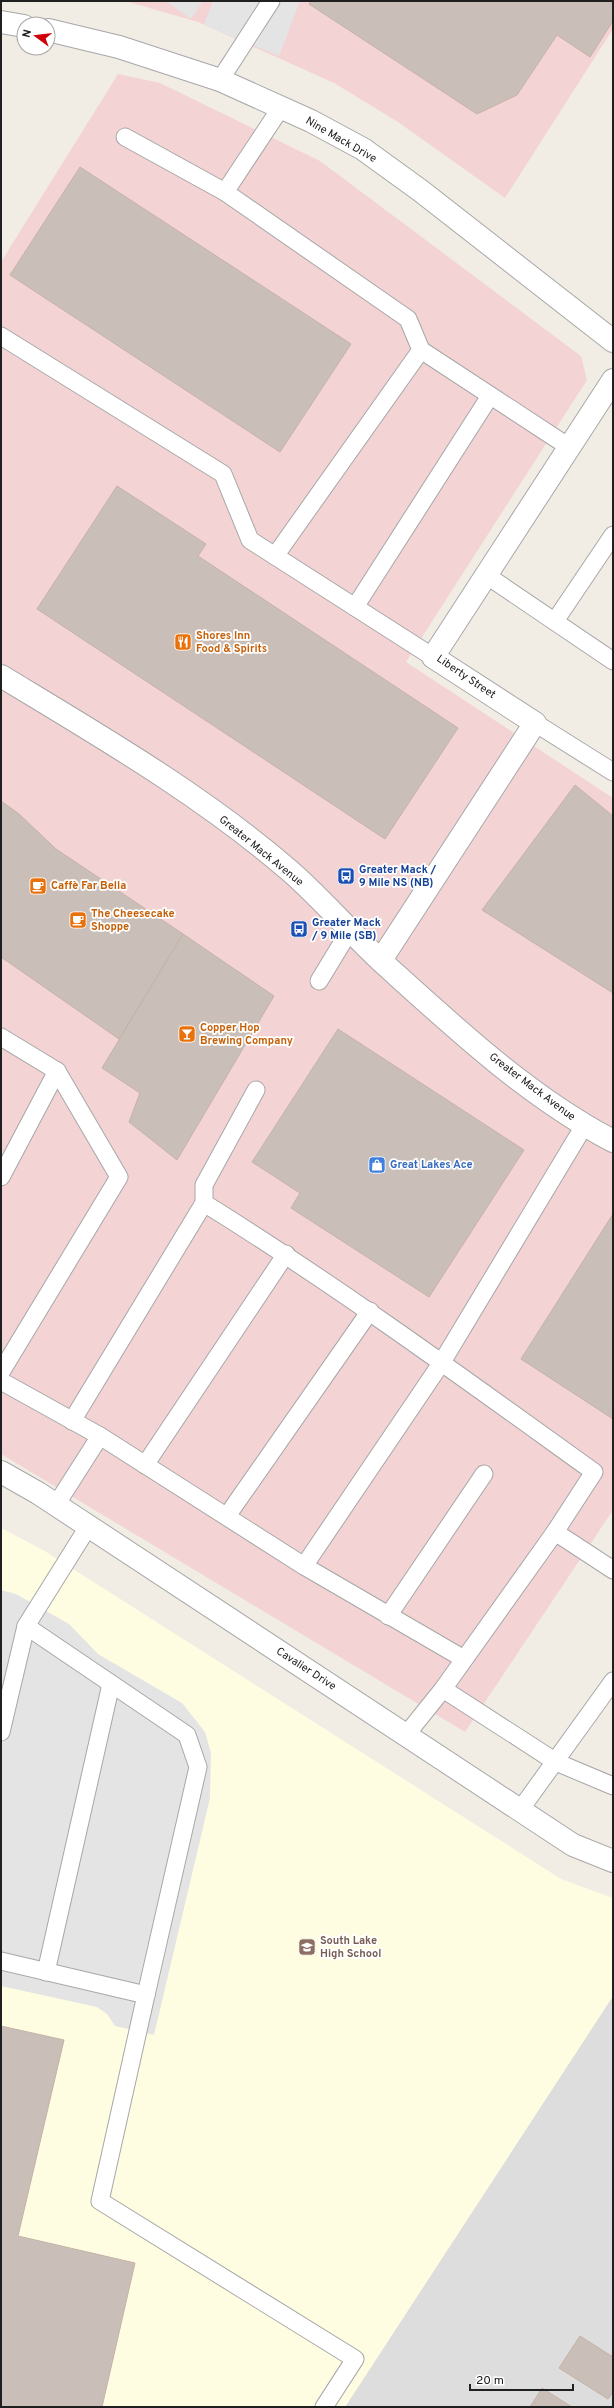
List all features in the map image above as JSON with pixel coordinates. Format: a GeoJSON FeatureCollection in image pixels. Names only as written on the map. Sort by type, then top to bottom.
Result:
{"type":"FeatureCollection","features":[{"type":"Feature","properties":{"kind":"street"},"geometry":{"type":"LineString","coordinates":[[1,22],[16,25]]}},
{"type":"Feature","properties":{"kind":"street","name":"Nine Mack Drive"},"geometry":{"type":"LineString","coordinates":[[56,32],[119,47],[220,80],[311,121],[363,149],[421,191],[613,341]]}},
{"type":"Feature","properties":{"kind":"street","name":"Liberty Street"},"geometry":{"type":"LineString","coordinates":[[535,723],[433,657],[613,380]]}},
{"type":"Feature","properties":{"kind":"street","name":"Greater Mack Avenue"},"geometry":{"type":"LineString","coordinates":[[1,676],[193,796],[290,871],[381,960],[503,1068],[584,1126],[613,1141]]}},
{"type":"Feature","properties":{"kind":"street"},"geometry":{"type":"LineString","coordinates":[[381,960],[535,723]]}},
{"type":"Feature","properties":{"kind":"street","name":"Cavalier Drive"},"geometry":{"type":"LineString","coordinates":[[1,1472],[56,1505],[573,1845],[613,1861]]}},
{"type":"Feature","properties":{"kind":"lane"},"geometry":{"type":"LineString","coordinates":[[220,80],[266,3]]}},
{"type":"Feature","properties":{"kind":"lane"},"geometry":{"type":"LineString","coordinates":[[225,192],[280,108]]}},
{"type":"Feature","properties":{"kind":"lane"},"geometry":{"type":"LineString","coordinates":[[125,137],[225,192],[408,319],[421,350],[569,447]]}},
{"type":"Feature","properties":{"kind":"lane"},"geometry":{"type":"LineString","coordinates":[[1,336],[223,474],[250,540],[433,657]]}},
{"type":"Feature","properties":{"kind":"lane"},"geometry":{"type":"LineString","coordinates":[[275,556],[421,350]]}},
{"type":"Feature","properties":{"kind":"lane"},"geometry":{"type":"LineString","coordinates":[[355,607],[490,396]]}},
{"type":"Feature","properties":{"kind":"lane"},"geometry":{"type":"LineString","coordinates":[[555,621],[613,535]]}},
{"type":"Feature","properties":{"kind":"lane"},"geometry":{"type":"LineString","coordinates":[[486,575],[613,661]]}},
{"type":"Feature","properties":{"kind":"lane"},"geometry":{"type":"LineString","coordinates":[[535,723],[613,772]]}},
{"type":"Feature","properties":{"kind":"lane"},"geometry":{"type":"LineString","coordinates":[[318,981],[350,930]]}},
{"type":"Feature","properties":{"kind":"lane"},"geometry":{"type":"LineString","coordinates":[[1,1037],[57,1071],[119,1176],[1,1372]]}},
{"type":"Feature","properties":{"kind":"lane"},"geometry":{"type":"LineString","coordinates":[[1,1177],[57,1071]]}},
{"type":"Feature","properties":{"kind":"lane"},"geometry":{"type":"LineString","coordinates":[[72,1421],[204,1203],[204,1185],[256,1090]]}},
{"type":"Feature","properties":{"kind":"lane"},"geometry":{"type":"LineString","coordinates":[[304,1566],[442,1362],[584,1126]]}},
{"type":"Feature","properties":{"kind":"lane"},"geometry":{"type":"LineString","coordinates":[[204,1203],[286,1254],[370,1311],[594,1472],[555,1532],[443,1689],[406,1735]]}},
{"type":"Feature","properties":{"kind":"lane"},"geometry":{"type":"LineString","coordinates":[[145,1466],[286,1254]]}},
{"type":"Feature","properties":{"kind":"lane"},"geometry":{"type":"LineString","coordinates":[[227,1516],[370,1311]]}},
{"type":"Feature","properties":{"kind":"lane"},"geometry":{"type":"LineString","coordinates":[[1,1381],[100,1436],[304,1566],[464,1659]]}},
{"type":"Feature","properties":{"kind":"lane"},"geometry":{"type":"LineString","coordinates":[[56,1505],[100,1436]]}},
{"type":"Feature","properties":{"kind":"lane"},"geometry":{"type":"LineString","coordinates":[[388,1616],[484,1474]]}},
{"type":"Feature","properties":{"kind":"lane"},"geometry":{"type":"LineString","coordinates":[[1,1732],[26,1626],[88,1527]]}},
{"type":"Feature","properties":{"kind":"lane"},"geometry":{"type":"LineString","coordinates":[[555,1532],[613,1570]]}},
{"type":"Feature","properties":{"kind":"lane"},"geometry":{"type":"LineString","coordinates":[[26,1626],[186,1735],[198,1766],[100,2201],[355,2359],[324,2407]]}},
{"type":"Feature","properties":{"kind":"lane"},"geometry":{"type":"LineString","coordinates":[[520,1810],[613,1681]]}},
{"type":"Feature","properties":{"kind":"lane"},"geometry":{"type":"LineString","coordinates":[[46,1972],[111,1684]]}},
{"type":"Feature","properties":{"kind":"lane"},"geometry":{"type":"LineString","coordinates":[[443,1689],[556,1762],[613,1786]]}},
{"type":"Feature","properties":{"kind":"lane"},"geometry":{"type":"LineString","coordinates":[[1,1961],[146,1995]]}},
{"type":"Feature","properties":{"kind":"shaded area"},"geometry":{"type":"Polygon","coordinates":[[[125,1],[613,1],[613,29],[505,198],[398,122],[334,83],[198,22],[125,1]]]}},
{"type":"Feature","properties":{"kind":"shaded area"},"geometry":{"type":"Polygon","coordinates":[[[166,1],[203,1],[191,19],[166,1]]]}},
{"type":"Feature","properties":{"kind":"shaded area"},"geometry":{"type":"Polygon","coordinates":[[[213,1],[300,1],[279,56],[204,25],[213,1]]]}},
{"type":"Feature","properties":{"kind":"shaded area"},"geometry":{"type":"Polygon","coordinates":[[[118,74],[160,83],[320,161],[581,356],[587,380],[406,662],[613,798],[613,1510],[465,1732],[1,1454],[1,262],[118,74]]]}},
{"type":"Feature","properties":{"kind":"shaded area","name":"South Lake High School"},"geometry":{"type":"Polygon","coordinates":[[[1,1528],[43,1550],[561,1879],[613,1898],[613,1996],[345,2407],[1,2407],[1,1528]]]}},
{"type":"Feature","properties":{"kind":"shaded area"},"geometry":{"type":"Polygon","coordinates":[[[1,1590],[16,1594],[69,1624],[98,1654],[182,1703],[205,1732],[211,1753],[210,1798],[154,2035],[115,2026],[107,2014],[97,2007],[1,1986],[1,1590]]]}},
{"type":"Feature","properties":{"kind":"shaded area"},"geometry":{"type":"Polygon","coordinates":[[[613,1996],[613,2407],[345,2407],[613,1996]]]}},
{"type":"Feature","properties":{"kind":"building"},"geometry":{"type":"Polygon","coordinates":[[[311,1],[613,1],[613,21],[590,57],[557,35],[517,95],[477,114],[309,4],[311,1]]]}},
{"type":"Feature","properties":{"kind":"building"},"geometry":{"type":"Polygon","coordinates":[[[80,167],[351,344],[280,452],[10,275],[80,167]]]}},
{"type":"Feature","properties":{"kind":"building"},"geometry":{"type":"Polygon","coordinates":[[[117,486],[206,544],[198,556],[458,728],[385,839],[37,609],[117,486]]]}},
{"type":"Feature","properties":{"kind":"building"},"geometry":{"type":"Polygon","coordinates":[[[575,785],[613,816],[613,993],[482,910],[575,785]]]}},
{"type":"Feature","properties":{"kind":"building"},"geometry":{"type":"Polygon","coordinates":[[[1,801],[19,814],[56,849],[183,934],[119,1039],[1,957],[1,801]]]}},
{"type":"Feature","properties":{"kind":"building"},"geometry":{"type":"Polygon","coordinates":[[[183,934],[274,996],[177,1160],[129,1122],[140,1093],[102,1068],[183,934]]]}},
{"type":"Feature","properties":{"kind":"building"},"geometry":{"type":"Polygon","coordinates":[[[338,1029],[524,1150],[429,1297],[291,1208],[300,1193],[252,1162],[338,1029]]]}},
{"type":"Feature","properties":{"kind":"building"},"geometry":{"type":"Polygon","coordinates":[[[613,1214],[613,1419],[521,1359],[613,1214]]]}},
{"type":"Feature","properties":{"kind":"building"},"geometry":{"type":"Polygon","coordinates":[[[1,2026],[64,2040],[18,2236],[135,2263],[102,2407],[1,2407],[1,2026]]]}},
{"type":"Feature","properties":{"kind":"building"},"geometry":{"type":"Polygon","coordinates":[[[580,2336],[613,2357],[613,2392],[608,2399],[559,2368],[580,2336]]]}},
{"type":"Feature","properties":{"kind":"building"},"geometry":{"type":"Polygon","coordinates":[[[542,2388],[572,2407],[530,2407],[542,2388]]]}},
{"type":"Feature","properties":{"kind":"place","name":"Shores Inn Food & Spirits"},"geometry":{"type":"Point","coordinates":[183,642]}},
{"type":"Feature","properties":{"kind":"place","name":"Greater Mack / 9 Mile NS (NB)"},"geometry":{"type":"Point","coordinates":[346,876]}},
{"type":"Feature","properties":{"kind":"place","name":"Caffè Far Bella"},"geometry":{"type":"Point","coordinates":[38,886]}},
{"type":"Feature","properties":{"kind":"place","name":"The Cheesecake Shoppe"},"geometry":{"type":"Point","coordinates":[78,920]}},
{"type":"Feature","properties":{"kind":"place","name":"Greater Mack / 9 Mile (SB)"},"geometry":{"type":"Point","coordinates":[299,929]}},
{"type":"Feature","properties":{"kind":"place","name":"Copper Hop Brewing Company"},"geometry":{"type":"Point","coordinates":[187,1034]}},
{"type":"Feature","properties":{"kind":"place","name":"Great Lakes Ace"},"geometry":{"type":"Point","coordinates":[377,1165]}},
{"type":"Feature","properties":{"kind":"place","name":"South Lake High School"},"geometry":{"type":"Point","coordinates":[307,1947]}}]}
